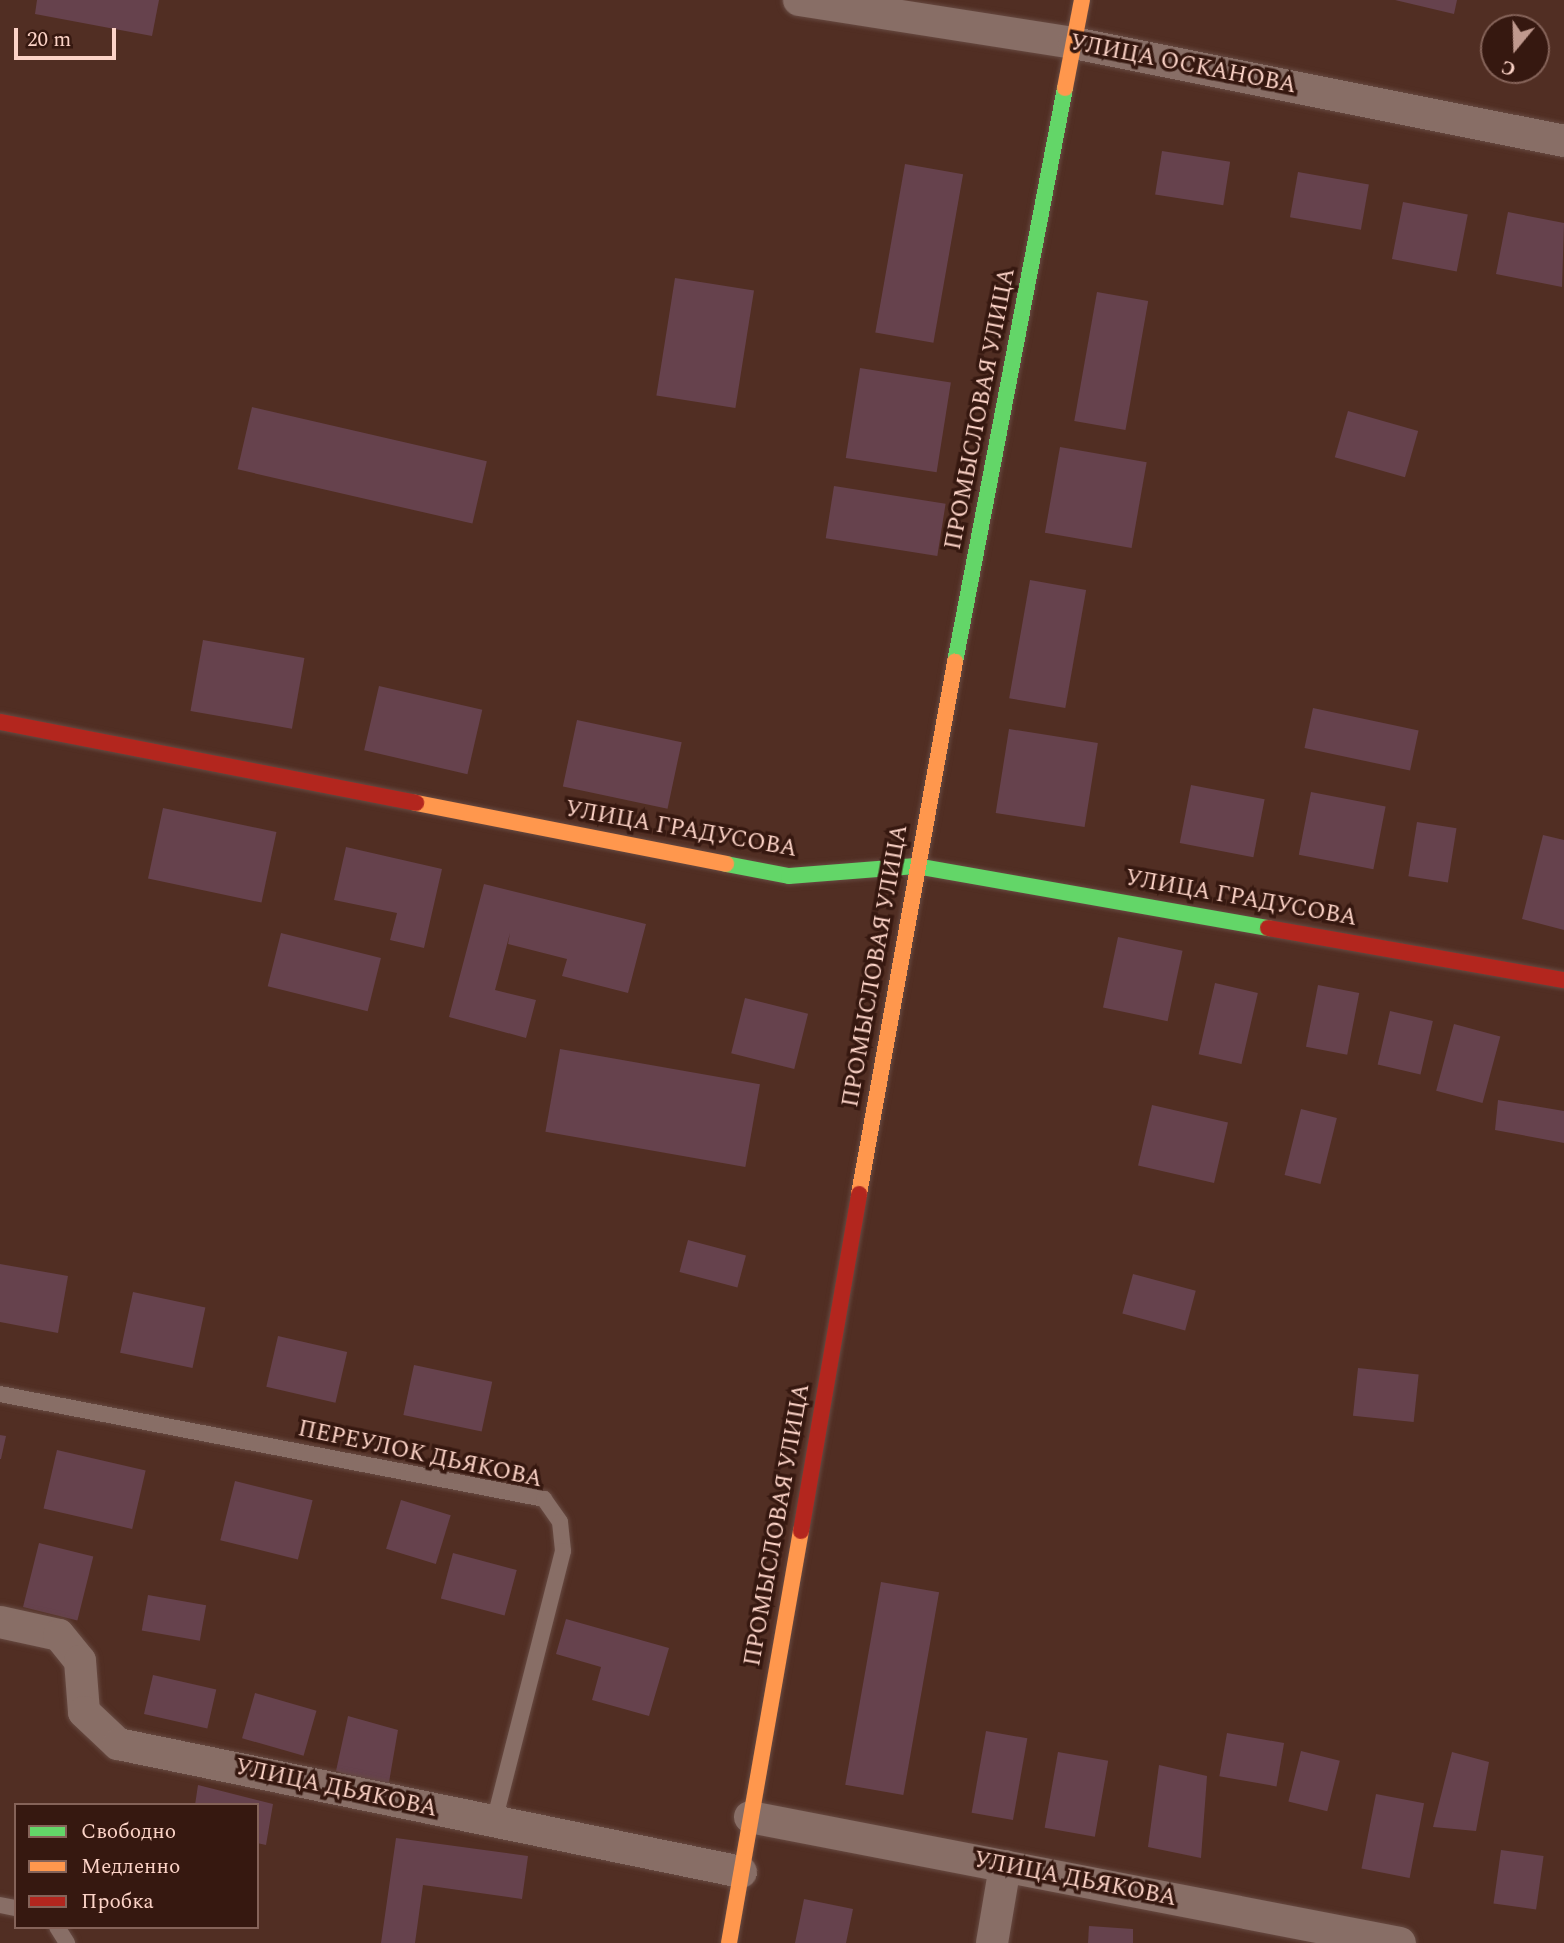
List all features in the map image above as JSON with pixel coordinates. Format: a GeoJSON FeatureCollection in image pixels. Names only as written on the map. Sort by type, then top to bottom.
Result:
{"type":"FeatureCollection","features":[{"type":"Feature","properties":{"kind":"street","name":"УЛИЦА ОСКАНОВА"},"geometry":{"type":"LineString","coordinates":[[799,0],[1074,43],[1564,141]]}},
{"type":"Feature","properties":{"kind":"street","name":"ПРОМЫСЛОВАЯ УЛИЦА"},"geometry":{"type":"LineString","coordinates":[[730,1943],[916,866],[1082,0]]}},
{"type":"Feature","properties":{"kind":"street","name":"УЛИЦА ГРАДУСОВА"},"geometry":{"type":"LineString","coordinates":[[0,722],[789,876],[916,866],[1564,980]]}},
{"type":"Feature","properties":{"kind":"street","name":"УЛИЦА ДЬЯКОВА"},"geometry":{"type":"LineString","coordinates":[[0,1622],[59,1636],[80,1661],[84,1712],[118,1744],[741,1872]]}},
{"type":"Feature","properties":{"kind":"street","name":"УЛИЦА ДЬЯКОВА"},"geometry":{"type":"LineString","coordinates":[[750,1817],[1400,1943]]}},
{"type":"Feature","properties":{"kind":"street"},"geometry":{"type":"LineString","coordinates":[[992,1943],[1005,1866]]}},
{"type":"Feature","properties":{"kind":"lane","name":"ПЕРЕУЛОК ДЬЯКОВА"},"geometry":{"type":"LineString","coordinates":[[0,1394],[544,1499],[560,1522],[563,1551],[494,1821]]}},
{"type":"Feature","properties":{"kind":"building"},"geometry":{"type":"Polygon","coordinates":[[[37,0],[159,0],[152,36],[35,14],[37,0]]]}},
{"type":"Feature","properties":{"kind":"building"},"geometry":{"type":"Polygon","coordinates":[[[1395,0],[1457,0],[1454,14],[1395,0]]]}},
{"type":"Feature","properties":{"kind":"building"},"geometry":{"type":"Polygon","coordinates":[[[1162,151],[1230,162],[1223,205],[1155,194],[1162,151]]]}},
{"type":"Feature","properties":{"kind":"building"},"geometry":{"type":"Polygon","coordinates":[[[905,164],[963,174],[933,343],[875,332],[905,164]]]}},
{"type":"Feature","properties":{"kind":"building"},"geometry":{"type":"Polygon","coordinates":[[[1298,172],[1369,185],[1361,230],[1290,217],[1298,172]]]}},
{"type":"Feature","properties":{"kind":"building"},"geometry":{"type":"Polygon","coordinates":[[[1403,202],[1468,215],[1457,272],[1392,259],[1403,202]]]}},
{"type":"Feature","properties":{"kind":"building"},"geometry":{"type":"Polygon","coordinates":[[[1508,212],[1564,223],[1562,287],[1496,274],[1508,212]]]}},
{"type":"Feature","properties":{"kind":"building"},"geometry":{"type":"Polygon","coordinates":[[[675,278],[754,291],[735,408],[656,396],[675,278]]]}},
{"type":"Feature","properties":{"kind":"building"},"geometry":{"type":"Polygon","coordinates":[[[1097,292],[1148,301],[1125,430],[1074,421],[1097,292]]]}},
{"type":"Feature","properties":{"kind":"building"},"geometry":{"type":"Polygon","coordinates":[[[860,368],[951,382],[937,472],[846,458],[860,368]]]}},
{"type":"Feature","properties":{"kind":"building"},"geometry":{"type":"Polygon","coordinates":[[[252,407],[487,461],[472,524],[238,469],[252,407]]]}},
{"type":"Feature","properties":{"kind":"building"},"geometry":{"type":"Polygon","coordinates":[[[1348,411],[1418,431],[1405,477],[1335,457],[1348,411]]]}},
{"type":"Feature","properties":{"kind":"building"},"geometry":{"type":"Polygon","coordinates":[[[1060,447],[1147,462],[1132,548],[1045,533],[1060,447]]]}},
{"type":"Feature","properties":{"kind":"building"},"geometry":{"type":"Polygon","coordinates":[[[834,486],[946,504],[937,556],[826,538],[834,486]]]}},
{"type":"Feature","properties":{"kind":"building"},"geometry":{"type":"Polygon","coordinates":[[[1030,580],[1086,590],[1065,708],[1009,698],[1030,580]]]}},
{"type":"Feature","properties":{"kind":"building"},"geometry":{"type":"Polygon","coordinates":[[[203,640],[304,658],[292,729],[190,711],[203,640]]]}},
{"type":"Feature","properties":{"kind":"building"},"geometry":{"type":"Polygon","coordinates":[[[379,686],[482,710],[467,774],[364,750],[379,686]]]}},
{"type":"Feature","properties":{"kind":"building"},"geometry":{"type":"Polygon","coordinates":[[[1313,708],[1419,730],[1410,771],[1304,748],[1313,708]]]}},
{"type":"Feature","properties":{"kind":"building"},"geometry":{"type":"Polygon","coordinates":[[[577,720],[682,742],[668,809],[563,787],[577,720]]]}},
{"type":"Feature","properties":{"kind":"building"},"geometry":{"type":"Polygon","coordinates":[[[1009,729],[1098,743],[1085,827],[996,813],[1009,729]]]}},
{"type":"Feature","properties":{"kind":"building"},"geometry":{"type":"Polygon","coordinates":[[[1191,785],[1265,799],[1253,857],[1180,843],[1191,785]]]}},
{"type":"Feature","properties":{"kind":"building"},"geometry":{"type":"Polygon","coordinates":[[[1311,792],[1386,807],[1373,869],[1299,855],[1311,792]]]}},
{"type":"Feature","properties":{"kind":"building"},"geometry":{"type":"Polygon","coordinates":[[[163,808],[276,832],[261,903],[148,878],[163,808]]]}},
{"type":"Feature","properties":{"kind":"building"},"geometry":{"type":"Polygon","coordinates":[[[1417,822],[1457,828],[1448,883],[1408,876],[1417,822]]]}},
{"type":"Feature","properties":{"kind":"building"},"geometry":{"type":"Polygon","coordinates":[[[1543,835],[1564,840],[1564,930],[1522,919],[1543,835]]]}},
{"type":"Feature","properties":{"kind":"building"},"geometry":{"type":"Polygon","coordinates":[[[346,847],[442,869],[424,948],[390,940],[397,913],[334,900],[346,847]]]}},
{"type":"Feature","properties":{"kind":"building"},"geometry":{"type":"Polygon","coordinates":[[[484,884],[646,924],[628,993],[562,976],[567,959],[508,944],[510,933],[495,990],[536,1000],[526,1038],[449,1017],[484,884]]]}},
{"type":"Feature","properties":{"kind":"building"},"geometry":{"type":"Polygon","coordinates":[[[281,933],[381,958],[368,1011],[268,986],[281,933]]]}},
{"type":"Feature","properties":{"kind":"building"},"geometry":{"type":"Polygon","coordinates":[[[1118,937],[1183,951],[1168,1021],[1103,1007],[1118,937]]]}},
{"type":"Feature","properties":{"kind":"building"},"geometry":{"type":"Polygon","coordinates":[[[1215,983],[1258,993],[1241,1064],[1199,1054],[1215,983]]]}},
{"type":"Feature","properties":{"kind":"building"},"geometry":{"type":"Polygon","coordinates":[[[1318,985],[1359,993],[1347,1055],[1306,1047],[1318,985]]]}},
{"type":"Feature","properties":{"kind":"building"},"geometry":{"type":"Polygon","coordinates":[[[745,998],[808,1014],[794,1069],[731,1053],[745,998]]]}},
{"type":"Feature","properties":{"kind":"building"},"geometry":{"type":"Polygon","coordinates":[[[1390,1011],[1433,1021],[1420,1074],[1378,1065],[1390,1011]]]}},
{"type":"Feature","properties":{"kind":"building"},"geometry":{"type":"Polygon","coordinates":[[[1454,1024],[1500,1036],[1483,1103],[1436,1091],[1454,1024]]]}},
{"type":"Feature","properties":{"kind":"building"},"geometry":{"type":"Polygon","coordinates":[[[560,1049],[760,1084],[745,1167],[545,1132],[560,1049]]]}},
{"type":"Feature","properties":{"kind":"building"},"geometry":{"type":"Polygon","coordinates":[[[1498,1100],[1564,1111],[1564,1143],[1495,1130],[1498,1100]]]}},
{"type":"Feature","properties":{"kind":"building"},"geometry":{"type":"Polygon","coordinates":[[[1152,1105],[1228,1123],[1214,1183],[1138,1165],[1152,1105]]]}},
{"type":"Feature","properties":{"kind":"building"},"geometry":{"type":"Polygon","coordinates":[[[1301,1109],[1337,1118],[1320,1184],[1285,1175],[1301,1109]]]}},
{"type":"Feature","properties":{"kind":"building"},"geometry":{"type":"Polygon","coordinates":[[[688,1240],[746,1256],[737,1287],[679,1272],[688,1240]]]}},
{"type":"Feature","properties":{"kind":"building"},"geometry":{"type":"Polygon","coordinates":[[[0,1264],[68,1276],[58,1333],[0,1322],[0,1264]]]}},
{"type":"Feature","properties":{"kind":"building"},"geometry":{"type":"Polygon","coordinates":[[[1133,1274],[1196,1291],[1185,1330],[1122,1314],[1133,1274]]]}},
{"type":"Feature","properties":{"kind":"building"},"geometry":{"type":"Polygon","coordinates":[[[133,1292],[205,1307],[192,1368],[120,1353],[133,1292]]]}},
{"type":"Feature","properties":{"kind":"building"},"geometry":{"type":"Polygon","coordinates":[[[278,1336],[347,1352],[335,1403],[266,1387],[278,1336]]]}},
{"type":"Feature","properties":{"kind":"building"},"geometry":{"type":"Polygon","coordinates":[[[414,1365],[492,1382],[482,1432],[403,1415],[414,1365]]]}},
{"type":"Feature","properties":{"kind":"building"},"geometry":{"type":"Polygon","coordinates":[[[1358,1368],[1419,1374],[1414,1422],[1353,1416],[1358,1368]]]}},
{"type":"Feature","properties":{"kind":"building"},"geometry":{"type":"Polygon","coordinates":[[[0,1435],[6,1436],[1,1459],[0,1459],[0,1435]]]}},
{"type":"Feature","properties":{"kind":"building"},"geometry":{"type":"Polygon","coordinates":[[[57,1450],[146,1470],[132,1529],[44,1508],[57,1450]]]}},
{"type":"Feature","properties":{"kind":"building"},"geometry":{"type":"Polygon","coordinates":[[[235,1481],[313,1500],[298,1560],[220,1540],[235,1481]]]}},
{"type":"Feature","properties":{"kind":"building"},"geometry":{"type":"Polygon","coordinates":[[[401,1500],[451,1515],[436,1564],[386,1549],[401,1500]]]}},
{"type":"Feature","properties":{"kind":"building"},"geometry":{"type":"Polygon","coordinates":[[[39,1543],[93,1557],[77,1621],[23,1607],[39,1543]]]}},
{"type":"Feature","properties":{"kind":"building"},"geometry":{"type":"Polygon","coordinates":[[[453,1553],[517,1570],[505,1615],[441,1598],[453,1553]]]}},
{"type":"Feature","properties":{"kind":"building"},"geometry":{"type":"Polygon","coordinates":[[[881,1582],[939,1592],[903,1795],[845,1785],[881,1582]]]}},
{"type":"Feature","properties":{"kind":"building"},"geometry":{"type":"Polygon","coordinates":[[[148,1595],[206,1605],[200,1641],[142,1630],[148,1595]]]}},
{"type":"Feature","properties":{"kind":"building"},"geometry":{"type":"Polygon","coordinates":[[[566,1619],[669,1648],[649,1716],[592,1700],[601,1667],[556,1654],[566,1619]]]}},
{"type":"Feature","properties":{"kind":"building"},"geometry":{"type":"Polygon","coordinates":[[[153,1675],[216,1690],[207,1729],[144,1714],[153,1675]]]}},
{"type":"Feature","properties":{"kind":"building"},"geometry":{"type":"Polygon","coordinates":[[[255,1693],[317,1711],[304,1756],[242,1738],[255,1693]]]}},
{"type":"Feature","properties":{"kind":"building"},"geometry":{"type":"Polygon","coordinates":[[[348,1716],[398,1730],[388,1788],[336,1771],[348,1716]]]}},
{"type":"Feature","properties":{"kind":"building"},"geometry":{"type":"Polygon","coordinates":[[[986,1731],[1027,1738],[1013,1820],[972,1813],[986,1731]]]}},
{"type":"Feature","properties":{"kind":"building"},"geometry":{"type":"Polygon","coordinates":[[[1227,1733],[1284,1743],[1276,1786],[1219,1776],[1227,1733]]]}},
{"type":"Feature","properties":{"kind":"building"},"geometry":{"type":"Polygon","coordinates":[[[1301,1751],[1340,1761],[1327,1811],[1288,1801],[1301,1751]]]}},
{"type":"Feature","properties":{"kind":"building"},"geometry":{"type":"Polygon","coordinates":[[[1058,1752],[1108,1761],[1095,1837],[1045,1828],[1058,1752]]]}},
{"type":"Feature","properties":{"kind":"building"},"geometry":{"type":"Polygon","coordinates":[[[1452,1752],[1489,1762],[1476,1831],[1433,1827],[1452,1752]]]}},
{"type":"Feature","properties":{"kind":"building"},"geometry":{"type":"Polygon","coordinates":[[[1159,1765],[1207,1776],[1201,1858],[1148,1847],[1159,1765]]]}},
{"type":"Feature","properties":{"kind":"building"},"geometry":{"type":"Polygon","coordinates":[[[198,1785],[273,1804],[266,1845],[259,1843],[259,1803],[195,1803],[198,1785]]]}},
{"type":"Feature","properties":{"kind":"building"},"geometry":{"type":"Polygon","coordinates":[[[1376,1794],[1424,1803],[1410,1878],[1361,1869],[1376,1794]]]}},
{"type":"Feature","properties":{"kind":"building"},"geometry":{"type":"Polygon","coordinates":[[[396,1838],[528,1856],[522,1899],[423,1885],[415,1943],[381,1943],[396,1838]]]}},
{"type":"Feature","properties":{"kind":"building"},"geometry":{"type":"Polygon","coordinates":[[[1501,1850],[1544,1856],[1536,1909],[1493,1903],[1501,1850]]]}},
{"type":"Feature","properties":{"kind":"building"},"geometry":{"type":"Polygon","coordinates":[[[804,1899],[853,1909],[846,1943],[795,1943],[804,1899]]]}},
{"type":"Feature","properties":{"kind":"building"},"geometry":{"type":"Polygon","coordinates":[[[1089,1926],[1133,1929],[1133,1943],[1088,1943],[1089,1926]]]}},
{"type":"Feature","properties":{"kind":"traffic: fast"},"geometry":{"type":"LineString","coordinates":[[955,662],[1065,88]]}},
{"type":"Feature","properties":{"kind":"traffic: fast"},"geometry":{"type":"LineString","coordinates":[[726,864],[789,876],[916,866],[1268,928]]}},
{"type":"Feature","properties":{"kind":"traffic: slow"},"geometry":{"type":"LineString","coordinates":[[1065,88],[1082,0]]}},
{"type":"Feature","properties":{"kind":"traffic: slow"},"geometry":{"type":"LineString","coordinates":[[859,1194],[955,662]]}},
{"type":"Feature","properties":{"kind":"traffic: slow"},"geometry":{"type":"LineString","coordinates":[[416,803],[726,864]]}},
{"type":"Feature","properties":{"kind":"traffic: slow"},"geometry":{"type":"LineString","coordinates":[[729,1943],[801,1531]]}},
{"type":"Feature","properties":{"kind":"traffic: jam"},"geometry":{"type":"LineString","coordinates":[[0,722],[416,803]]}},
{"type":"Feature","properties":{"kind":"traffic: jam"},"geometry":{"type":"LineString","coordinates":[[1268,928],[1564,980]]}},
{"type":"Feature","properties":{"kind":"traffic: jam"},"geometry":{"type":"LineString","coordinates":[[801,1531],[859,1194]]}}]}
